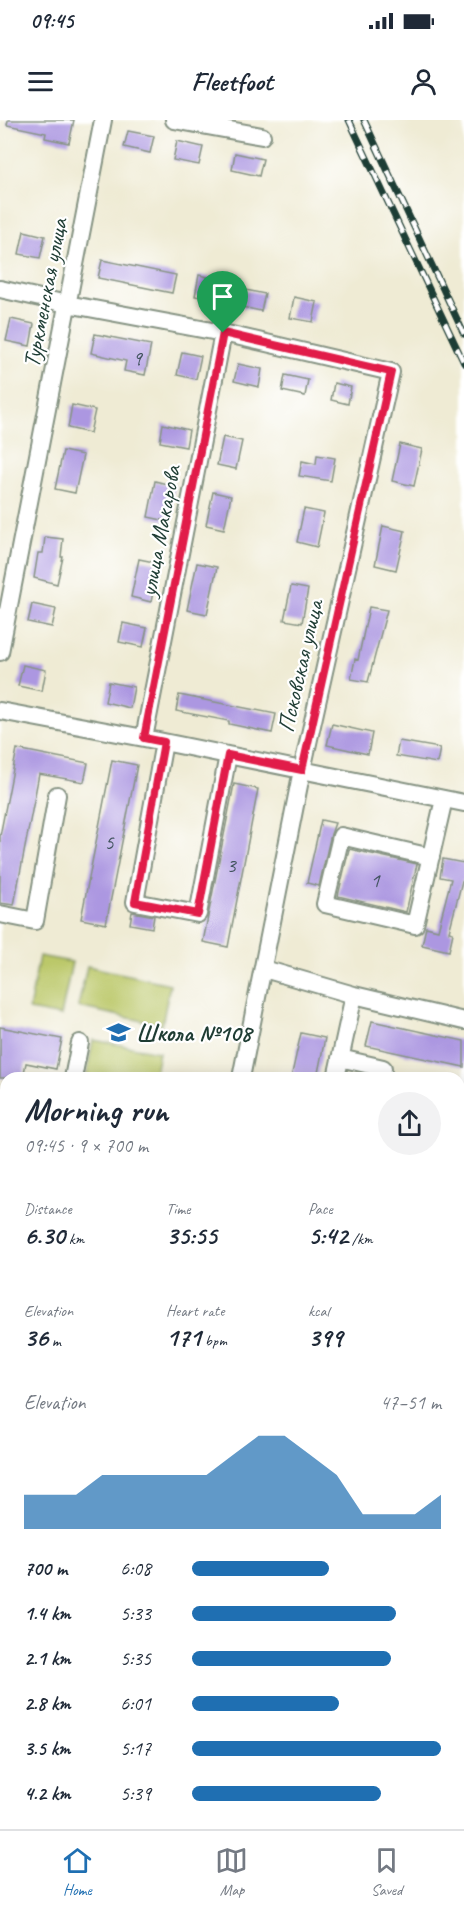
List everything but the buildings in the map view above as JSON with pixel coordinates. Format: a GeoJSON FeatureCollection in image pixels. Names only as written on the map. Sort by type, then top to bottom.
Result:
{"type":"FeatureCollection","features":[{"type":"Feature","properties":{"kind":"street","name":"Туркменская улица"},"geometry":{"type":"LineString","coordinates":[[0,652],[103,120]]}},
{"type":"Feature","properties":{"kind":"street"},"geometry":{"type":"LineString","coordinates":[[174,120],[262,136]]}},
{"type":"Feature","properties":{"kind":"street"},"geometry":{"type":"LineString","coordinates":[[0,289],[223,333]]}},
{"type":"Feature","properties":{"kind":"street","name":"Псковская улица"},"geometry":{"type":"LineString","coordinates":[[223,333],[391,372],[302,770],[242,1072]]}},
{"type":"Feature","properties":{"kind":"street","name":"улица Макарова"},"geometry":{"type":"LineString","coordinates":[[144,738],[223,333]]}},
{"type":"Feature","properties":{"kind":"street"},"geometry":{"type":"LineString","coordinates":[[0,711],[464,803]]}},
{"type":"Feature","properties":{"kind":"street"},"geometry":{"type":"LineString","coordinates":[[164,742],[135,902],[198,914],[228,755]]}},
{"type":"Feature","properties":{"kind":"street"},"geometry":{"type":"LineString","coordinates":[[0,914],[35,921],[57,795]]}},
{"type":"Feature","properties":{"kind":"street"},"geometry":{"type":"LineString","coordinates":[[431,857],[341,836],[325,904],[415,925],[431,857],[444,799]]}},
{"type":"Feature","properties":{"kind":"street"},"geometry":{"type":"LineString","coordinates":[[264,969],[354,995],[464,1021]]}},
{"type":"Feature","properties":{"kind":"street"},"geometry":{"type":"LineString","coordinates":[[337,1072],[354,995]]}},
{"type":"Feature","properties":{"kind":"street"},"geometry":{"type":"LineString","coordinates":[[75,1072],[80,1043]]}},
{"type":"Feature","properties":{"kind":"street"},"geometry":{"type":"LineString","coordinates":[[340,1058],[383,1068],[383,1072]]}},
{"type":"Feature","properties":{"kind":"green space"},"geometry":{"type":"Polygon","coordinates":[[[39,956],[72,962],[61,1016],[29,1010],[39,956]]]}},
{"type":"Feature","properties":{"kind":"green space"},"geometry":{"type":"Polygon","coordinates":[[[87,966],[170,984],[162,1025],[78,1007],[87,966]]]}},
{"type":"Feature","properties":{"kind":"green space"},"geometry":{"type":"Polygon","coordinates":[[[93,1040],[159,1052],[155,1072],[87,1072],[93,1040]]]}},
{"type":"Feature","properties":{"kind":"railway"},"geometry":{"type":"LineString","coordinates":[[349,120],[464,363]]}},
{"type":"Feature","properties":{"kind":"railway"},"geometry":{"type":"LineString","coordinates":[[364,120],[464,334]]}},
{"type":"Feature","properties":{"kind":"place","name":"Школа №108"},"geometry":{"type":"Point","coordinates":[118,1033]}},
{"type":"Feature","properties":{"kind":"route"},"geometry":{"type":"LineString","coordinates":[[223,333],[391,372],[302,770],[228,755],[198,914],[135,902],[164,742],[144,738],[223,333]]}}]}
